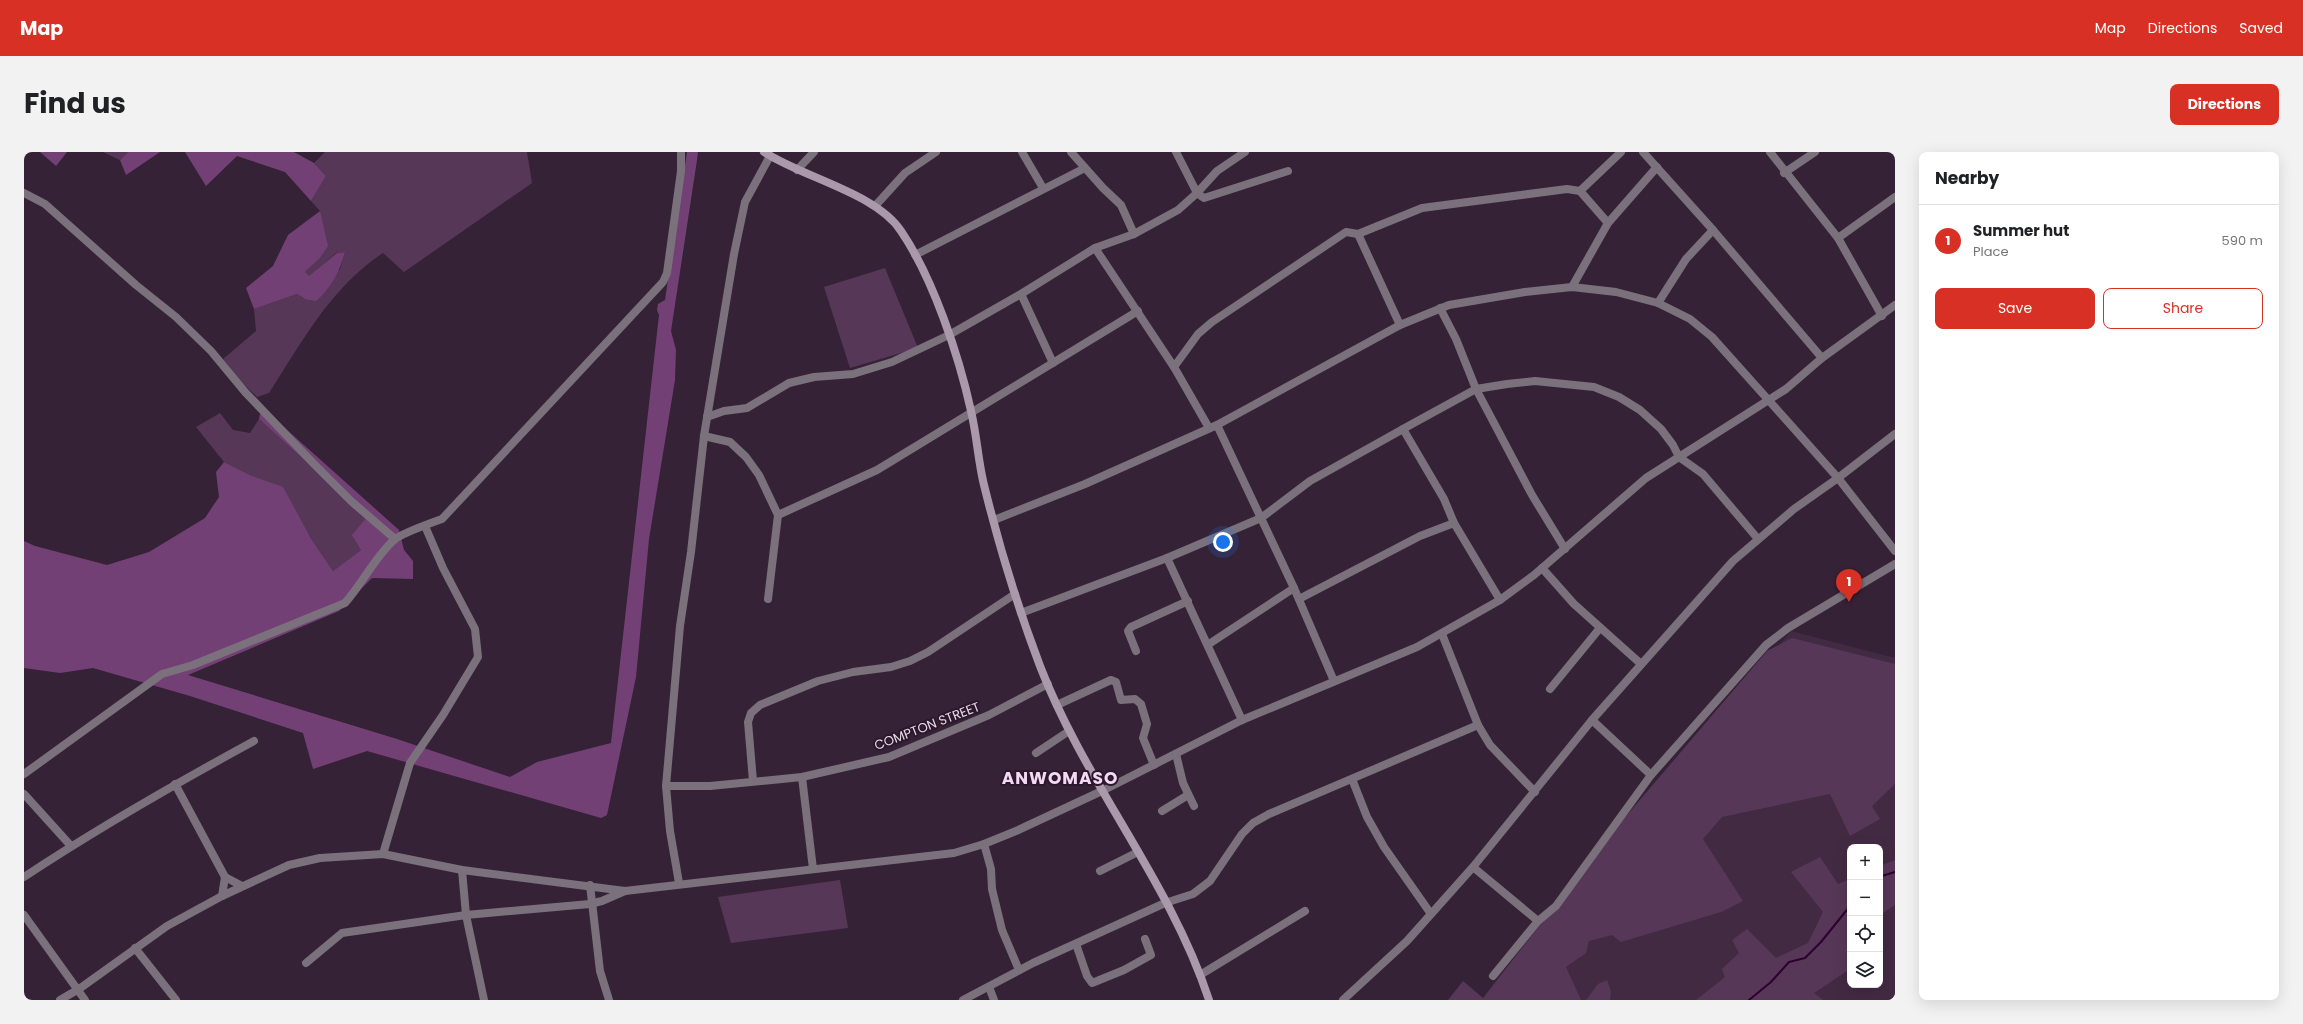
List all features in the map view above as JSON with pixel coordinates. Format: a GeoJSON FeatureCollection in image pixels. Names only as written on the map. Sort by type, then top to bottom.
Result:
{"type":"FeatureCollection","features":[{"type":"Feature","properties":{"kind":"street"},"geometry":{"type":"LineString","coordinates":[[24,774],[162,674],[193,665],[345,603],[358,590],[376,560],[395,539],[442,519],[663,282],[667,273],[679,192],[681,152]]}},
{"type":"Feature","properties":{"kind":"street"},"geometry":{"type":"LineString","coordinates":[[797,170],[814,152]]}},
{"type":"Feature","properties":{"kind":"street"},"geometry":{"type":"LineString","coordinates":[[876,205],[905,173],[936,152]]}},
{"type":"Feature","properties":{"kind":"street"},"geometry":{"type":"LineString","coordinates":[[1022,152],[1043,188]]}},
{"type":"Feature","properties":{"kind":"street"},"geometry":{"type":"LineString","coordinates":[[1072,152],[1103,188],[1121,205],[1134,234]]}},
{"type":"Feature","properties":{"kind":"street"},"geometry":{"type":"LineString","coordinates":[[1176,152],[1197,193],[1202,198],[1208,198],[1288,171]]}},
{"type":"Feature","properties":{"kind":"street"},"geometry":{"type":"LineString","coordinates":[[707,417],[724,411],[747,408],[788,383],[814,377],[853,374],[892,362],[949,335],[1021,294],[1096,248],[1134,234],[1178,210],[1197,193],[1217,171],[1245,152]]}},
{"type":"Feature","properties":{"kind":"street"},"geometry":{"type":"LineString","coordinates":[[1580,191],[1621,152]]}},
{"type":"Feature","properties":{"kind":"street"},"geometry":{"type":"LineString","coordinates":[[1643,152],[1713,230],[1822,358]]}},
{"type":"Feature","properties":{"kind":"street"},"geometry":{"type":"LineString","coordinates":[[1770,152],[1784,172],[1838,238],[1882,316]]}},
{"type":"Feature","properties":{"kind":"street"},"geometry":{"type":"LineString","coordinates":[[1784,172],[1815,152]]}},
{"type":"Feature","properties":{"kind":"street"},"geometry":{"type":"LineString","coordinates":[[679,883],[670,831],[666,786],[680,626],[691,552],[704,436],[740,222],[745,202],[767,154],[797,170],[876,205],[901,230],[915,255],[949,335],[971,411],[984,484],[994,520],[1021,613],[1048,684],[1079,752],[1104,790],[1165,903],[1200,975],[1209,1000]]}},
{"type":"Feature","properties":{"kind":"street"},"geometry":{"type":"LineString","coordinates":[[1572,287],[1608,223],[1657,167]]}},
{"type":"Feature","properties":{"kind":"street"},"geometry":{"type":"LineString","coordinates":[[915,255],[1043,188],[1085,168]]}},
{"type":"Feature","properties":{"kind":"street"},"geometry":{"type":"LineString","coordinates":[[1174,367],[1198,334],[1212,322],[1340,235],[1352,232],[1358,234],[1422,208],[1567,189],[1580,191],[1608,223]]}},
{"type":"Feature","properties":{"kind":"street"},"geometry":{"type":"LineString","coordinates":[[24,192],[45,204],[136,285],[176,317],[211,351],[245,392],[314,464],[351,501],[395,539]]}},
{"type":"Feature","properties":{"kind":"street"},"geometry":{"type":"LineString","coordinates":[[1838,238],[1895,197]]}},
{"type":"Feature","properties":{"kind":"street"},"geometry":{"type":"LineString","coordinates":[[1658,302],[1686,259],[1713,230]]}},
{"type":"Feature","properties":{"kind":"street"},"geometry":{"type":"LineString","coordinates":[[1358,234],[1400,325]]}},
{"type":"Feature","properties":{"kind":"street"},"geometry":{"type":"LineString","coordinates":[[1096,248],[1213,426],[1261,518],[1299,599],[1334,681]]}},
{"type":"Feature","properties":{"kind":"street"},"geometry":{"type":"LineString","coordinates":[[994,520],[1085,484],[1213,426],[1400,325],[1440,308],[1525,292],[1572,287],[1616,292],[1658,302],[1690,319],[1712,337],[1769,399],[1838,478],[1894,548]]}},
{"type":"Feature","properties":{"kind":"street"},"geometry":{"type":"LineString","coordinates":[[1021,294],[1053,362]]}},
{"type":"Feature","properties":{"kind":"street"},"geometry":{"type":"LineString","coordinates":[[60,1000],[79,989],[167,926],[242,886],[289,865],[320,858],[382,854],[462,870],[625,890],[954,853],[984,844],[1104,790],[1242,720],[1334,681],[1391,659],[1442,634],[1500,600],[1565,549],[1646,478],[1796,381],[1822,358],[1882,316],[1895,305]]}},
{"type":"Feature","properties":{"kind":"street"},"geometry":{"type":"LineString","coordinates":[[1440,308],[1456,340],[1476,389],[1532,495],[1565,549]]}},
{"type":"Feature","properties":{"kind":"street"},"geometry":{"type":"LineString","coordinates":[[778,515],[877,470],[971,411],[1138,311]]}},
{"type":"Feature","properties":{"kind":"street"},"geometry":{"type":"LineString","coordinates":[[1021,613],[1168,558],[1261,518],[1310,481],[1476,389],[1535,381],[1594,387],[1619,397],[1640,410],[1661,429],[1674,445],[1679,457],[1703,474],[1758,539]]}},
{"type":"Feature","properties":{"kind":"street"},"geometry":{"type":"LineString","coordinates":[[1403,429],[1444,499],[1454,523],[1500,600]]}},
{"type":"Feature","properties":{"kind":"street"},"geometry":{"type":"LineString","coordinates":[[1343,1000],[1376,972],[1473,867],[1592,720],[1714,581],[1758,539],[1794,508],[1838,478],[1895,434]]}},
{"type":"Feature","properties":{"kind":"street"},"geometry":{"type":"LineString","coordinates":[[704,436],[730,442],[746,457],[759,475],[778,515],[768,600]]}},
{"type":"Feature","properties":{"kind":"street"},"geometry":{"type":"LineString","coordinates":[[1299,599],[1420,536],[1454,523]]}},
{"type":"Feature","properties":{"kind":"street"},"geometry":{"type":"LineString","coordinates":[[382,854],[410,763],[443,715],[478,657],[475,629],[443,568],[425,526]]}},
{"type":"Feature","properties":{"kind":"street"},"geometry":{"type":"LineString","coordinates":[[1168,558],[1209,644],[1242,720]]}},
{"type":"Feature","properties":{"kind":"street"},"geometry":{"type":"LineString","coordinates":[[1493,976],[1538,921],[1556,906],[1651,775],[1766,645],[1788,628],[1895,564]]}},
{"type":"Feature","properties":{"kind":"street"},"geometry":{"type":"LineString","coordinates":[[1542,568],[1557,587],[1641,664]]}},
{"type":"Feature","properties":{"kind":"street"},"geometry":{"type":"LineString","coordinates":[[1209,644],[1294,588]]}},
{"type":"Feature","properties":{"kind":"street"},"geometry":{"type":"LineString","coordinates":[[753,781],[748,722],[751,713],[760,705],[818,681],[853,672],[892,667],[910,662],[928,652],[1015,594]]}},
{"type":"Feature","properties":{"kind":"street"},"geometry":{"type":"LineString","coordinates":[[1136,651],[1128,631],[1131,627],[1188,601]]}},
{"type":"Feature","properties":{"kind":"street"},"geometry":{"type":"LineString","coordinates":[[1550,689],[1600,628]]}},
{"type":"Feature","properties":{"kind":"street"},"geometry":{"type":"LineString","coordinates":[[1442,634],[1478,725],[1490,745],[1535,792]]}},
{"type":"Feature","properties":{"kind":"street"},"geometry":{"type":"LineString","coordinates":[[1057,705],[1111,680],[1116,682],[1121,700],[1135,699],[1140,704],[1147,724],[1143,738],[1154,765]]}},
{"type":"Feature","properties":{"kind":"street","name":"COMPTON STREET"},"geometry":{"type":"LineString","coordinates":[[666,786],[710,786],[802,777],[889,757],[989,715],[1048,684]]}},
{"type":"Feature","properties":{"kind":"street"},"geometry":{"type":"LineString","coordinates":[[1592,720],[1651,775]]}},
{"type":"Feature","properties":{"kind":"street"},"geometry":{"type":"LineString","coordinates":[[962,1000],[1019,970],[1165,903],[1193,894],[1206,885],[1242,834],[1253,823],[1478,725]]}},
{"type":"Feature","properties":{"kind":"street"},"geometry":{"type":"LineString","coordinates":[[1036,753],[1069,731]]}},
{"type":"Feature","properties":{"kind":"street"},"geometry":{"type":"LineString","coordinates":[[24,877],[70,846],[175,784],[254,741]]}},
{"type":"Feature","properties":{"kind":"street"},"geometry":{"type":"LineString","coordinates":[[1176,754],[1188,795],[1194,806]]}},
{"type":"Feature","properties":{"kind":"street"},"geometry":{"type":"LineString","coordinates":[[802,777],[813,869]]}},
{"type":"Feature","properties":{"kind":"street"},"geometry":{"type":"LineString","coordinates":[[1352,779],[1367,817],[1384,847],[1431,914]]}},
{"type":"Feature","properties":{"kind":"street"},"geometry":{"type":"LineString","coordinates":[[175,784],[225,877],[242,886]]}},
{"type":"Feature","properties":{"kind":"street"},"geometry":{"type":"LineString","coordinates":[[24,794],[70,846]]}},
{"type":"Feature","properties":{"kind":"street"},"geometry":{"type":"LineString","coordinates":[[1162,811],[1188,795]]}},
{"type":"Feature","properties":{"kind":"street"},"geometry":{"type":"LineString","coordinates":[[984,844],[991,869],[992,889],[1002,930],[1019,970]]}},
{"type":"Feature","properties":{"kind":"street"},"geometry":{"type":"LineString","coordinates":[[1100,870],[1138,852]]}},
{"type":"Feature","properties":{"kind":"street"},"geometry":{"type":"LineString","coordinates":[[1473,867],[1538,921]]}},
{"type":"Feature","properties":{"kind":"street"},"geometry":{"type":"LineString","coordinates":[[462,870],[466,915],[484,1000]]}},
{"type":"Feature","properties":{"kind":"street"},"geometry":{"type":"LineString","coordinates":[[222,896],[225,877]]}},
{"type":"Feature","properties":{"kind":"street"},"geometry":{"type":"LineString","coordinates":[[590,885],[590,904],[600,971],[610,1000]]}},
{"type":"Feature","properties":{"kind":"street"},"geometry":{"type":"LineString","coordinates":[[306,963],[342,933],[466,915],[590,904],[602,901],[625,890]]}},
{"type":"Feature","properties":{"kind":"street"},"geometry":{"type":"LineString","coordinates":[[1200,975],[1305,911]]}},
{"type":"Feature","properties":{"kind":"street"},"geometry":{"type":"LineString","coordinates":[[24,915],[79,989],[85,1000]]}},
{"type":"Feature","properties":{"kind":"street"},"geometry":{"type":"LineString","coordinates":[[1076,944],[1087,976],[1092,983],[1124,970],[1151,955],[1144,939]]}},
{"type":"Feature","properties":{"kind":"street"},"geometry":{"type":"LineString","coordinates":[[135,948],[176,1000]]}},
{"type":"Feature","properties":{"kind":"street"},"geometry":{"type":"LineString","coordinates":[[989,987],[994,1000]]}},
{"type":"Feature","properties":{"kind":"shaded area"},"geometry":{"type":"Polygon","coordinates":[[[40,152],[67,152],[56,166],[40,152]]]}},
{"type":"Feature","properties":{"kind":"shaded area"},"geometry":{"type":"Polygon","coordinates":[[[103,152],[128,152],[120,160],[103,152]]]}},
{"type":"Feature","properties":{"kind":"shaded area"},"geometry":{"type":"Polygon","coordinates":[[[128,152],[160,152],[126,175],[120,160],[128,152]]]}},
{"type":"Feature","properties":{"kind":"shaded area"},"geometry":{"type":"Polygon","coordinates":[[[185,152],[294,152],[314,163],[326,176],[311,201],[285,172],[237,156],[206,186],[185,152]]]}},
{"type":"Feature","properties":{"kind":"shaded area"},"geometry":{"type":"Polygon","coordinates":[[[325,152],[527,152],[532,183],[404,272],[383,253],[365,267],[348,282],[319,317],[269,393],[257,397],[236,377],[223,359],[256,331],[254,309],[297,294],[305,299],[340,269],[345,252],[336,253],[309,277],[305,272],[319,259],[320,211],[311,201],[326,176],[314,163],[325,152]]]}},
{"type":"Feature","properties":{"kind":"shaded area"},"geometry":{"type":"Polygon","coordinates":[[[687,152],[698,152],[671,331],[676,350],[675,380],[649,539],[636,677],[607,815],[601,818],[367,751],[313,769],[303,733],[190,696],[93,668],[60,673],[24,668],[24,541],[35,546],[107,565],[149,552],[205,518],[219,497],[216,472],[224,462],[252,476],[283,487],[310,537],[333,571],[361,550],[352,535],[367,517],[259,419],[260,414],[267,412],[399,530],[404,550],[413,561],[413,579],[372,578],[339,611],[188,675],[397,739],[510,777],[537,762],[611,743],[659,315],[657,310],[658,304],[665,300],[687,152]]]}},
{"type":"Feature","properties":{"kind":"shaded area"},"geometry":{"type":"Polygon","coordinates":[[[320,211],[328,246],[319,259],[305,272],[309,276],[337,253],[345,252],[338,272],[326,291],[316,301],[305,299],[297,294],[254,309],[246,288],[273,266],[288,235],[320,211]]]}},
{"type":"Feature","properties":{"kind":"shaded area"},"geometry":{"type":"Polygon","coordinates":[[[885,268],[918,348],[850,368],[824,287],[885,268]]]}},
{"type":"Feature","properties":{"kind":"shaded area"},"geometry":{"type":"Polygon","coordinates":[[[220,413],[233,430],[250,433],[259,419],[367,517],[361,550],[333,571],[310,537],[252,476],[224,462],[196,427],[220,413]]]}},
{"type":"Feature","properties":{"kind":"shaded area"},"geometry":{"type":"Polygon","coordinates":[[[1791,631],[1895,658],[1895,1000],[1490,1000],[1571,892],[1791,631]]]}},
{"type":"Feature","properties":{"kind":"shaded area"},"geometry":{"type":"Polygon","coordinates":[[[1792,638],[1895,664],[1895,784],[1872,806],[1880,819],[1850,836],[1830,794],[1722,817],[1703,839],[1743,901],[1721,912],[1621,942],[1612,935],[1589,941],[1586,953],[1566,967],[1581,1000],[1448,1000],[1463,981],[1483,998],[1610,835],[1767,651],[1792,638]]]}},
{"type":"Feature","properties":{"kind":"shaded area"},"geometry":{"type":"Polygon","coordinates":[[[1820,857],[1838,884],[1847,880],[1847,971],[1814,993],[1823,1000],[1696,1000],[1725,977],[1722,969],[1739,953],[1732,940],[1747,929],[1776,958],[1808,943],[1823,912],[1791,872],[1820,857]]]}},
{"type":"Feature","properties":{"kind":"shaded area"},"geometry":{"type":"Polygon","coordinates":[[[1895,860],[1895,905],[1883,913],[1883,880],[1883,865],[1895,860]]]}},
{"type":"Feature","properties":{"kind":"shaded area"},"geometry":{"type":"Polygon","coordinates":[[[840,880],[848,928],[731,943],[718,897],[840,880]]]}},
{"type":"Feature","properties":{"kind":"shaded area"},"geometry":{"type":"Polygon","coordinates":[[[1607,980],[1611,991],[1610,1000],[1586,1000],[1598,984],[1607,980]]]}},
{"type":"Feature","properties":{"kind":"waterway"},"geometry":{"type":"LineString","coordinates":[[1883,876],[1895,872]]}},
{"type":"Feature","properties":{"kind":"waterway"},"geometry":{"type":"LineString","coordinates":[[1749,1000],[1771,982],[1789,962],[1805,958],[1821,942],[1847,910]]}},
{"type":"Feature","properties":{"kind":"place","name":"Summer hut"},"geometry":{"type":"Point","coordinates":[1849,602]}},
{"type":"Feature","properties":{"kind":"district","name":"ANWOMASO"},"geometry":{"type":"Point","coordinates":[1060,778]}}]}
